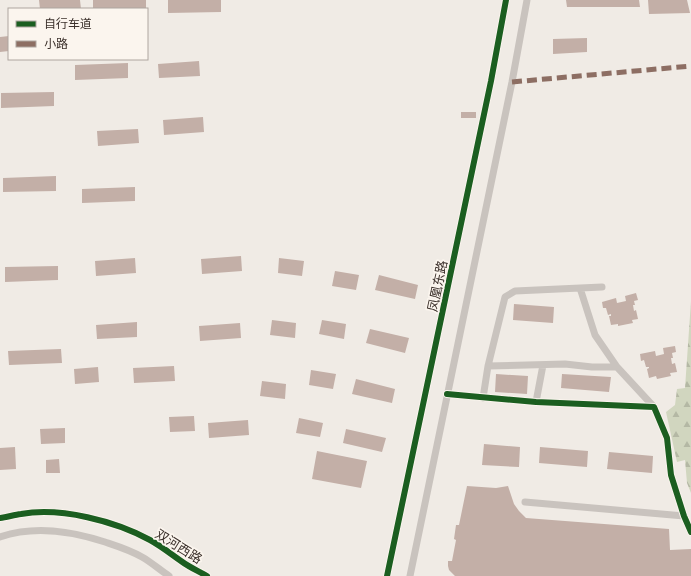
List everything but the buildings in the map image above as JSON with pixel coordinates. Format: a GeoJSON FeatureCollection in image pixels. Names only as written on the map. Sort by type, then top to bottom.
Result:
{"type":"FeatureCollection","features":[{"type":"Feature","properties":{"kind":"street","name":"凤凰东路"},"geometry":{"type":"LineString","coordinates":[[386,576],[492,81],[506,0]]}},
{"type":"Feature","properties":{"kind":"street"},"geometry":{"type":"LineString","coordinates":[[410,576],[512,82],[527,0]]}},
{"type":"Feature","properties":{"kind":"street"},"geometry":{"type":"LineString","coordinates":[[483,398],[488,366],[505,297],[515,291],[602,287]]}},
{"type":"Feature","properties":{"kind":"street"},"geometry":{"type":"LineString","coordinates":[[580,288],[595,335],[617,367],[654,407],[667,438],[671,475],[684,516],[691,532]]}},
{"type":"Feature","properties":{"kind":"street"},"geometry":{"type":"LineString","coordinates":[[488,366],[543,366],[565,364],[592,367],[617,367]]}},
{"type":"Feature","properties":{"kind":"street"},"geometry":{"type":"LineString","coordinates":[[536,402],[543,366]]}},
{"type":"Feature","properties":{"kind":"street"},"geometry":{"type":"LineString","coordinates":[[448,394],[536,402],[654,407]]}},
{"type":"Feature","properties":{"kind":"street"},"geometry":{"type":"LineString","coordinates":[[525,502],[684,516]]}},
{"type":"Feature","properties":{"kind":"street","name":"双河西路"},"geometry":{"type":"LineString","coordinates":[[0,518],[22,514],[53,513],[72,514],[98,520],[128,530],[151,541],[182,562],[207,576]]}},
{"type":"Feature","properties":{"kind":"street"},"geometry":{"type":"LineString","coordinates":[[0,537],[40,530],[80,534],[142,557],[169,576]]}},
{"type":"Feature","properties":{"kind":"green space"},"geometry":{"type":"Polygon","coordinates":[[[691,301],[691,493],[687,483],[685,460],[677,462],[666,412],[675,405],[677,389],[685,388],[691,301]]]}},
{"type":"Feature","properties":{"kind":"marked path"},"geometry":{"type":"LineString","coordinates":[[512,82],[691,66]]}},
{"type":"Feature","properties":{"kind":"cycle path"},"geometry":{"type":"LineString","coordinates":[[387,576],[491,81],[506,0]]}},
{"type":"Feature","properties":{"kind":"cycle path"},"geometry":{"type":"LineString","coordinates":[[447,394],[536,402],[654,407],[667,438],[671,475],[684,516],[691,532]]}},
{"type":"Feature","properties":{"kind":"cycle path"},"geometry":{"type":"LineString","coordinates":[[0,518],[37,512],[53,512],[87,517],[136,533],[162,547],[187,565],[207,576]]}}]}
